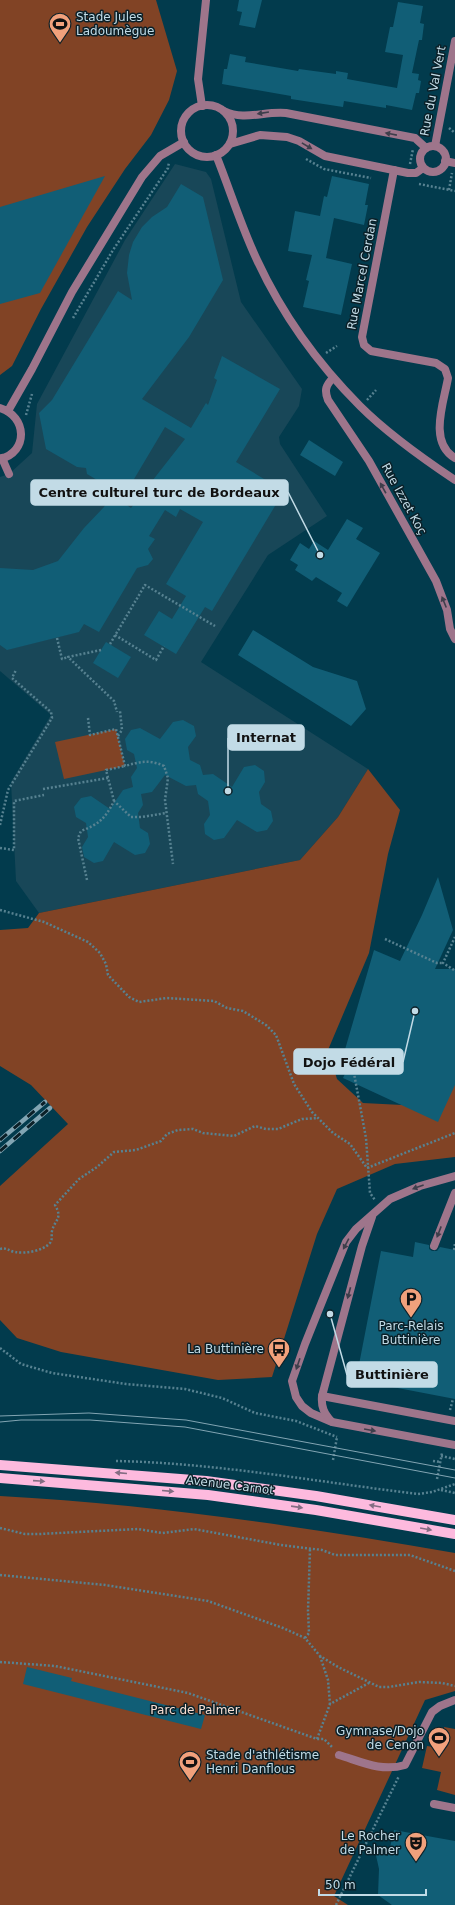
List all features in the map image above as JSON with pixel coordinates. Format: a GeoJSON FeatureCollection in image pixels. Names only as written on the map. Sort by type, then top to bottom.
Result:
{"type":"FeatureCollection","features":[{"type":"Feature","properties":{"kind":"main road","name":"Avenue Carnot"},"geometry":{"type":"LineString","coordinates":[[0,1465],[206,1481],[316,1496],[455,1520]]}},
{"type":"Feature","properties":{"kind":"main road","name":"Avenue Carnot"},"geometry":{"type":"LineString","coordinates":[[0,1478],[94,1484],[208,1495],[316,1510],[455,1534]]}},
{"type":"Feature","properties":{"kind":"street"},"geometry":{"type":"LineString","coordinates":[[202,106],[198,79],[206,0]]}},
{"type":"Feature","properties":{"kind":"street","name":"Rue du Val Vert"},"geometry":{"type":"LineString","coordinates":[[435,146],[453,64],[455,41]]}},
{"type":"Feature","properties":{"kind":"street"},"geometry":{"type":"LineString","coordinates":[[224,111],[232,123],[232,137],[230,144],[224,151],[216,155],[201,156],[194,153],[184,142],[182,135],[184,120],[189,113],[202,106],[210,105],[239,117],[268,112],[286,112],[415,138],[426,148]]}},
{"type":"Feature","properties":{"kind":"street"},"geometry":{"type":"LineString","coordinates":[[230,144],[260,135],[286,137],[325,156],[416,173],[423,168]]}},
{"type":"Feature","properties":{"kind":"street"},"geometry":{"type":"LineString","coordinates":[[9,474],[1,459],[14,451],[21,438],[21,430],[19,423],[4,409],[32,369],[69,297],[99,245],[142,177],[153,163],[164,154],[184,142]]}},
{"type":"Feature","properties":{"kind":"street"},"geometry":{"type":"LineString","coordinates":[[435,146],[442,150],[446,161],[438,170],[430,171],[423,168],[420,155],[426,148],[435,146]]}},
{"type":"Feature","properties":{"kind":"street"},"geometry":{"type":"LineString","coordinates":[[216,155],[240,222],[257,261],[278,300],[300,335],[333,378],[360,406],[389,431],[455,480]]}},
{"type":"Feature","properties":{"kind":"street"},"geometry":{"type":"LineString","coordinates":[[446,161],[455,163]]}},
{"type":"Feature","properties":{"kind":"street","name":"Rue Marcel Cerdan"},"geometry":{"type":"LineString","coordinates":[[394,170],[362,337],[364,345],[371,351],[436,363],[445,369],[448,378],[439,434],[443,446],[455,458]]}},
{"type":"Feature","properties":{"kind":"street","name":"Rue Izzet Koç"},"geometry":{"type":"LineString","coordinates":[[333,378],[328,383],[326,388],[325,393],[328,400],[368,461],[436,581],[447,610],[450,629],[455,639]]}},
{"type":"Feature","properties":{"kind":"street"},"geometry":{"type":"LineString","coordinates":[[455,1176],[402,1193],[380,1207],[372,1216],[356,1229],[346,1242],[305,1344],[292,1381],[296,1397],[302,1406],[311,1413],[332,1422],[455,1445]]}},
{"type":"Feature","properties":{"kind":"street"},"geometry":{"type":"LineString","coordinates":[[434,1246],[455,1193]]}},
{"type":"Feature","properties":{"kind":"street"},"geometry":{"type":"LineString","coordinates":[[332,1422],[324,1413],[321,1405],[322,1396],[362,1246],[372,1216]]}},
{"type":"Feature","properties":{"kind":"street"},"geometry":{"type":"LineString","coordinates":[[322,1396],[455,1421]]}},
{"type":"Feature","properties":{"kind":"street"},"geometry":{"type":"LineString","coordinates":[[339,1755],[381,1768],[394,1768],[405,1765],[432,1712],[440,1706],[455,1700]]}},
{"type":"Feature","properties":{"kind":"street"},"geometry":{"type":"LineString","coordinates":[[434,1804],[455,1808]]}},
{"type":"Feature","properties":{"kind":"path"},"geometry":{"type":"LineString","coordinates":[[71,321],[113,250],[168,168],[169,162],[164,154]]}},
{"type":"Feature","properties":{"kind":"path"},"geometry":{"type":"LineString","coordinates":[[21,430],[31,395],[35,389]]}},
{"type":"Feature","properties":{"kind":"path"},"geometry":{"type":"LineString","coordinates":[[110,644],[145,585],[215,626]]}},
{"type":"Feature","properties":{"kind":"path"},"geometry":{"type":"LineString","coordinates":[[115,636],[156,660],[164,646]]}},
{"type":"Feature","properties":{"kind":"path"},"geometry":{"type":"LineString","coordinates":[[57,638],[62,659],[101,650]]}},
{"type":"Feature","properties":{"kind":"path"},"geometry":{"type":"LineString","coordinates":[[68,657],[114,701],[122,730],[118,736]]}},
{"type":"Feature","properties":{"kind":"path"},"geometry":{"type":"LineString","coordinates":[[0,825],[8,790],[52,718],[51,712],[12,678],[16,670]]}},
{"type":"Feature","properties":{"kind":"path"},"geometry":{"type":"LineString","coordinates":[[88,718],[90,735],[116,729],[124,766]]}},
{"type":"Feature","properties":{"kind":"path"},"geometry":{"type":"LineString","coordinates":[[166,813],[142,817],[131,817],[114,801],[106,770],[143,761],[153,761],[164,766],[168,778],[165,800],[173,864]]}},
{"type":"Feature","properties":{"kind":"path"},"geometry":{"type":"LineString","coordinates":[[43,789],[108,778]]}},
{"type":"Feature","properties":{"kind":"path"},"geometry":{"type":"LineString","coordinates":[[0,848],[14,850],[14,801],[44,795]]}},
{"type":"Feature","properties":{"kind":"path"},"geometry":{"type":"LineString","coordinates":[[87,880],[78,838],[80,831],[94,826],[107,815],[114,801]]}},
{"type":"Feature","properties":{"kind":"path"},"geometry":{"type":"LineString","coordinates":[[0,910],[44,922],[88,942],[100,953],[106,964],[108,975],[129,997],[139,1002],[167,998],[214,1001],[228,1008],[243,1011],[266,1025],[276,1034],[294,1084],[312,1112],[333,1133],[350,1144],[367,1168]]}},
{"type":"Feature","properties":{"kind":"path"},"geometry":{"type":"LineString","coordinates":[[443,963],[455,937]]}},
{"type":"Feature","properties":{"kind":"path"},"geometry":{"type":"LineString","coordinates":[[385,939],[437,963],[443,963],[454,969]]}},
{"type":"Feature","properties":{"kind":"path"},"geometry":{"type":"LineString","coordinates":[[352,1068],[366,1138],[370,1193],[380,1207]]}},
{"type":"Feature","properties":{"kind":"path"},"geometry":{"type":"LineString","coordinates":[[0,1249],[4,1248],[14,1252],[30,1253],[50,1243],[53,1237],[52,1230],[58,1221],[58,1211],[55,1205],[79,1179],[97,1167],[114,1152],[136,1150],[161,1141],[167,1134],[178,1130],[193,1129],[203,1134],[234,1136],[256,1126],[266,1130],[278,1129],[302,1118],[318,1118]]}},
{"type":"Feature","properties":{"kind":"path"},"geometry":{"type":"LineString","coordinates":[[367,1168],[455,1133]]}},
{"type":"Feature","properties":{"kind":"path"},"geometry":{"type":"LineString","coordinates":[[454,1250],[455,1244]]}},
{"type":"Feature","properties":{"kind":"path"},"geometry":{"type":"LineString","coordinates":[[0,1348],[21,1364],[52,1373],[126,1384],[185,1389],[222,1398],[255,1413],[296,1421],[337,1437]]}},
{"type":"Feature","properties":{"kind":"path"},"geometry":{"type":"LineString","coordinates":[[441,1456],[455,1459]]}},
{"type":"Feature","properties":{"kind":"path"},"geometry":{"type":"LineString","coordinates":[[433,1461],[440,1462]]}},
{"type":"Feature","properties":{"kind":"path"},"geometry":{"type":"LineString","coordinates":[[455,1484],[440,1489],[455,1493]]}},
{"type":"Feature","properties":{"kind":"path"},"geometry":{"type":"LineString","coordinates":[[0,1528],[25,1534],[138,1529],[162,1533],[194,1530],[322,1550],[335,1555],[410,1555],[455,1571]]}},
{"type":"Feature","properties":{"kind":"path"},"geometry":{"type":"LineString","coordinates":[[305,1638],[309,1633],[308,1611],[310,1549]]}},
{"type":"Feature","properties":{"kind":"path"},"geometry":{"type":"LineString","coordinates":[[0,1576],[105,1586],[208,1601],[284,1628],[305,1638],[320,1656],[328,1680],[330,1704],[317,1738]]}},
{"type":"Feature","properties":{"kind":"path"},"geometry":{"type":"LineString","coordinates":[[320,1656],[379,1687],[390,1687],[419,1682],[442,1683],[455,1686]]}},
{"type":"Feature","properties":{"kind":"path"},"geometry":{"type":"LineString","coordinates":[[0,1662],[55,1666],[188,1692],[317,1738],[324,1738],[339,1755]]}},
{"type":"Feature","properties":{"kind":"path"},"geometry":{"type":"LineString","coordinates":[[330,1704],[370,1682]]}},
{"type":"Feature","properties":{"kind":"path"},"geometry":{"type":"LineString","coordinates":[[336,1905],[405,1765]]}},
{"type":"Feature","properties":{"kind":"shaded area"},"geometry":{"type":"Polygon","coordinates":[[[175,164],[206,172],[211,179],[241,302],[302,389],[299,406],[279,437],[280,444],[327,516],[268,555],[201,662],[368,769],[338,817],[300,860],[39,913],[16,881],[11,782],[51,715],[0,671],[0,477],[9,474],[32,453],[37,404],[125,240],[175,164]]]}},
{"type":"Feature","properties":{"kind":"green space"},"geometry":{"type":"Polygon","coordinates":[[[0,0],[156,0],[177,71],[169,100],[151,135],[125,169],[87,227],[41,309],[12,366],[0,375],[0,0]]]}},
{"type":"Feature","properties":{"kind":"green space"},"geometry":{"type":"Polygon","coordinates":[[[116,729],[125,766],[64,779],[55,742],[116,729]]]}},
{"type":"Feature","properties":{"kind":"green space"},"geometry":{"type":"Polygon","coordinates":[[[368,769],[400,810],[388,854],[369,953],[328,1050],[337,1079],[363,1103],[422,1106],[455,1075],[455,1157],[395,1164],[337,1189],[317,1234],[272,1377],[218,1380],[61,1352],[17,1338],[0,1320],[0,1186],[68,1124],[31,1085],[0,1066],[0,930],[28,928],[39,913],[300,860],[338,817],[368,769]]]}},
{"type":"Feature","properties":{"kind":"green space","name":"Parc de Palmer"},"geometry":{"type":"Polygon","coordinates":[[[0,1496],[114,1505],[228,1518],[342,1534],[455,1553],[455,1691],[425,1700],[334,1896],[348,1905],[0,1905],[0,1496]]]}},
{"type":"Feature","properties":{"kind":"green space","name":"Gymnase/Dojo de Cenon"},"geometry":{"type":"Polygon","coordinates":[[[444,1727],[455,1729],[455,1795],[437,1790],[441,1772],[422,1768],[427,1746],[440,1748],[444,1727]]]}},
{"type":"Feature","properties":{"kind":"building"},"geometry":{"type":"Polygon","coordinates":[[[239,0],[262,0],[255,28],[239,25],[242,12],[237,11],[239,0]]]}},
{"type":"Feature","properties":{"kind":"building"},"geometry":{"type":"Polygon","coordinates":[[[398,2],[423,6],[420,23],[424,24],[422,40],[419,40],[412,73],[419,74],[418,80],[421,81],[419,93],[416,93],[412,110],[386,105],[386,108],[344,101],[343,107],[291,99],[291,96],[222,84],[224,69],[227,69],[230,54],[246,57],[245,62],[298,71],[299,69],[336,74],[336,71],[348,73],[347,79],[397,88],[403,55],[385,52],[390,27],[393,27],[398,2]]]}},
{"type":"Feature","properties":{"kind":"building"},"geometry":{"type":"Polygon","coordinates":[[[105,176],[40,293],[0,304],[0,207],[105,176]]]}},
{"type":"Feature","properties":{"kind":"building"},"geometry":{"type":"Polygon","coordinates":[[[332,176],[369,184],[365,205],[368,205],[364,225],[334,218],[326,258],[352,264],[341,315],[303,307],[309,281],[306,280],[312,255],[288,251],[295,211],[320,216],[324,196],[327,197],[332,176]]]}},
{"type":"Feature","properties":{"kind":"building"},"geometry":{"type":"Polygon","coordinates":[[[181,184],[203,197],[223,280],[189,337],[142,399],[191,428],[206,403],[208,405],[217,380],[214,378],[222,356],[280,389],[236,462],[284,491],[212,611],[205,607],[176,654],[144,635],[159,611],[172,619],[186,596],[166,584],[203,522],[180,509],[176,517],[165,510],[149,536],[155,539],[148,549],[153,559],[148,565],[137,568],[99,632],[84,624],[79,632],[7,650],[0,645],[0,568],[33,570],[58,561],[84,528],[104,507],[114,490],[87,474],[86,468],[77,467],[46,449],[39,413],[52,400],[118,291],[132,300],[127,273],[129,255],[133,242],[142,227],[152,217],[167,207],[181,184]],[[165,427],[121,501],[131,508],[185,439],[165,427]]]}},
{"type":"Feature","properties":{"kind":"building"},"geometry":{"type":"Polygon","coordinates":[[[309,440],[343,462],[335,476],[300,455],[309,440]]]}},
{"type":"Feature","properties":{"kind":"building"},"geometry":{"type":"Polygon","coordinates":[[[347,519],[363,528],[356,539],[380,553],[347,607],[337,601],[342,593],[316,577],[312,581],[295,570],[298,565],[290,560],[300,543],[309,549],[314,541],[328,550],[347,519]]]}},
{"type":"Feature","properties":{"kind":"building"},"geometry":{"type":"Polygon","coordinates":[[[253,630],[313,667],[357,681],[366,709],[351,726],[238,655],[253,630]]]}},
{"type":"Feature","properties":{"kind":"building"},"geometry":{"type":"Polygon","coordinates":[[[106,642],[131,657],[118,678],[93,663],[106,642]]]}},
{"type":"Feature","properties":{"kind":"building"},"geometry":{"type":"Polygon","coordinates":[[[183,720],[194,726],[196,736],[188,747],[190,760],[200,765],[203,775],[213,774],[232,787],[244,767],[255,765],[264,771],[265,782],[259,792],[261,804],[271,811],[273,821],[267,830],[257,832],[237,820],[224,838],[214,840],[205,834],[204,824],[210,815],[208,801],[198,794],[196,785],[186,786],[165,775],[152,792],[141,794],[143,805],[138,813],[140,828],[148,833],[150,844],[145,853],[135,855],[114,842],[103,861],[94,863],[84,857],[82,847],[88,837],[86,823],[76,817],[74,807],[81,798],[91,796],[110,809],[123,790],[133,787],[131,777],[137,768],[134,754],[127,750],[125,739],[131,730],[140,728],[160,739],[173,722],[183,720]]]}},
{"type":"Feature","properties":{"kind":"building"},"geometry":{"type":"Polygon","coordinates":[[[438,877],[453,930],[435,969],[455,969],[455,1085],[438,1122],[343,1078],[353,1057],[344,1053],[374,950],[400,961],[438,877]]]}},
{"type":"Feature","properties":{"kind":"building","name":"Parc-Relais Buttinière"},"geometry":{"type":"Polygon","coordinates":[[[415,1242],[429,1245],[429,1249],[432,1251],[437,1251],[440,1247],[455,1250],[455,1399],[356,1380],[381,1251],[413,1257],[415,1242]]]}},
{"type":"Feature","properties":{"kind":"building"},"geometry":{"type":"Polygon","coordinates":[[[27,1667],[72,1678],[71,1681],[205,1715],[201,1729],[23,1684],[27,1667]]]}},
{"type":"Feature","properties":{"kind":"building","name":"Le Rocher de Palmer"},"geometry":{"type":"Polygon","coordinates":[[[394,1830],[455,1841],[455,1905],[392,1905],[378,1895],[379,1869],[375,1851],[388,1856],[394,1830]]]}},
{"type":"Feature","properties":{"kind":"tram line"},"geometry":{"type":"LineString","coordinates":[[0,1416],[89,1413],[186,1420],[455,1470]]}},
{"type":"Feature","properties":{"kind":"tram line"},"geometry":{"type":"LineString","coordinates":[[0,1422],[21,1420],[90,1420],[185,1427],[455,1478]]}},
{"type":"Feature","properties":{"kind":"railway"},"geometry":{"type":"LineString","coordinates":[[0,1140],[45,1102]]}},
{"type":"Feature","properties":{"kind":"railway"},"geometry":{"type":"LineString","coordinates":[[0,1151],[50,1108]]}},
{"type":"Feature","properties":{"kind":"place","name":"Stade Jules Ladoumègue"},"geometry":{"type":"Point","coordinates":[60,44]}},
{"type":"Feature","properties":{"kind":"place","name":"Centre culturel turc de Bordeaux"},"geometry":{"type":"Point","coordinates":[320,555]}},
{"type":"Feature","properties":{"kind":"place","name":"Internat"},"geometry":{"type":"Point","coordinates":[228,791]}},
{"type":"Feature","properties":{"kind":"place","name":"Dojo Fédéral"},"geometry":{"type":"Point","coordinates":[415,1011]}},
{"type":"Feature","properties":{"kind":"place","name":"Buttinière"},"geometry":{"type":"Point","coordinates":[330,1314]}},
{"type":"Feature","properties":{"kind":"place","name":"Parc-Relais Buttinière"},"geometry":{"type":"Point","coordinates":[411,1318]}},
{"type":"Feature","properties":{"kind":"place","name":"La Buttinière"},"geometry":{"type":"Point","coordinates":[279,1368]}},
{"type":"Feature","properties":{"kind":"place","name":"Gymnase/Dojo de Cenon"},"geometry":{"type":"Point","coordinates":[439,1758]}},
{"type":"Feature","properties":{"kind":"place","name":"Stade d'athlétisme Henri Danflous"},"geometry":{"type":"Point","coordinates":[190,1782]}},
{"type":"Feature","properties":{"kind":"place","name":"Le Rocher de Palmer"},"geometry":{"type":"Point","coordinates":[416,1862]}}]}
